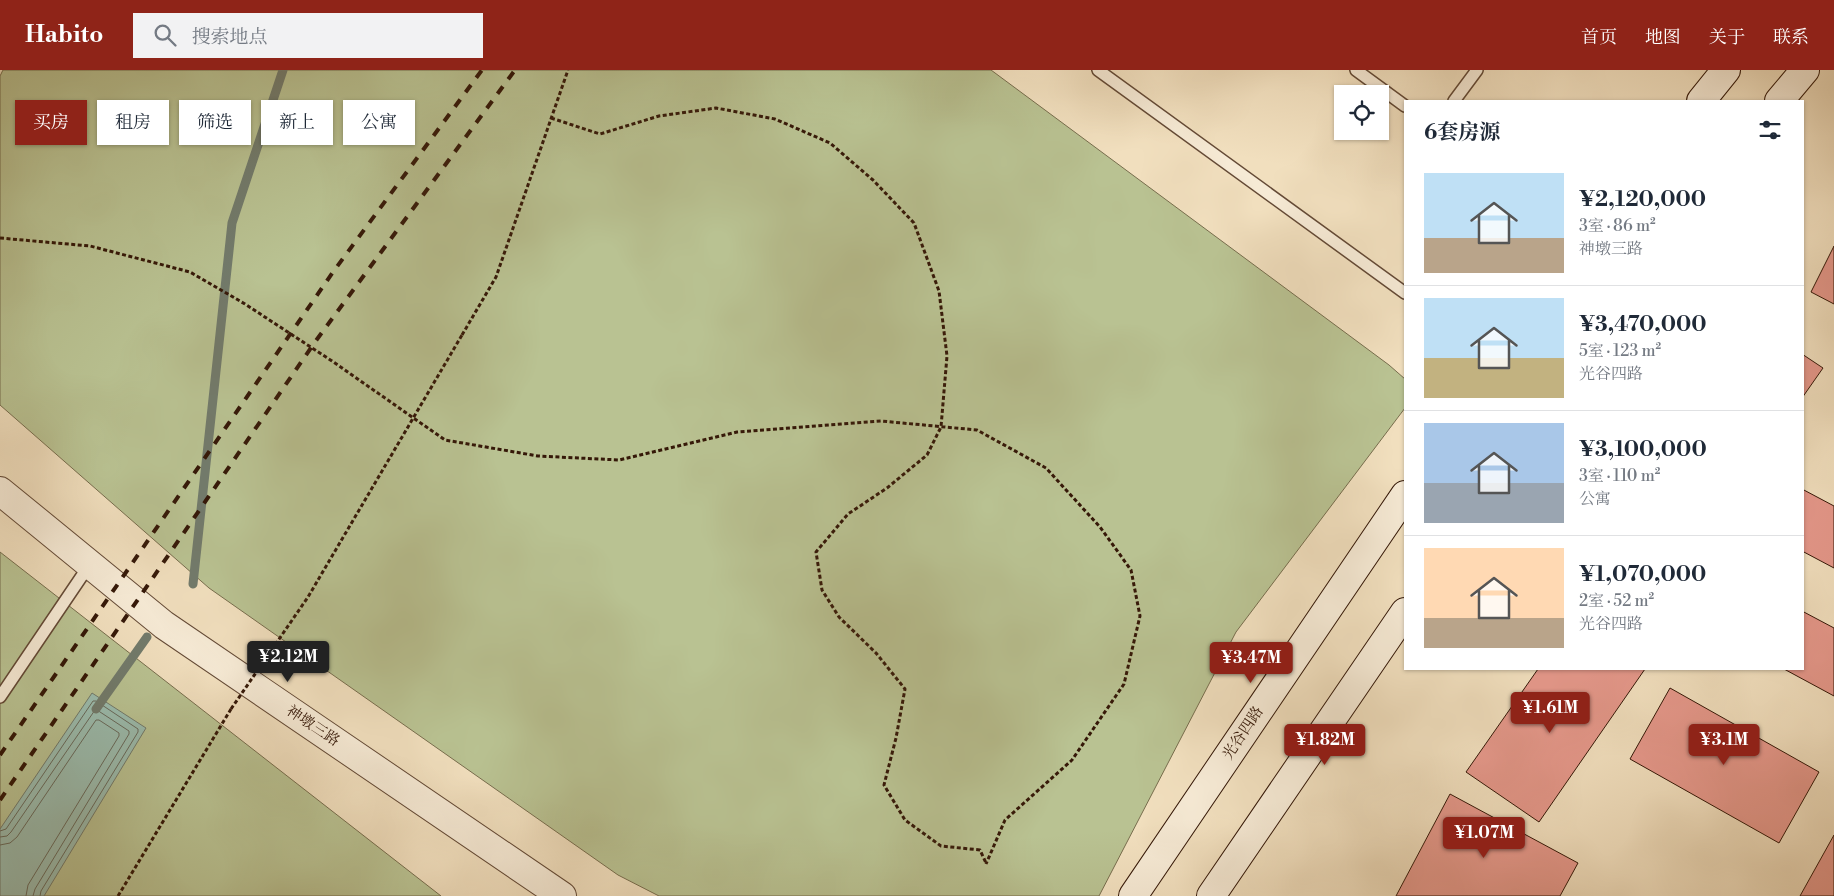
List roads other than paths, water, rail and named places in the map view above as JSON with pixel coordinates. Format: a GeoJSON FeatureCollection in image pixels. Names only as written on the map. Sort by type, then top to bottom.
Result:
{"type":"FeatureCollection","features":[{"type":"Feature","properties":{"kind":"main road"},"geometry":{"type":"LineString","coordinates":[[1702,100],[1726,70]]}},
{"type":"Feature","properties":{"kind":"main road"},"geometry":{"type":"LineString","coordinates":[[1780,100],[1805,70]]}},
{"type":"Feature","properties":{"kind":"main road","name":"神墩三路"},"geometry":{"type":"LineString","coordinates":[[0,491],[164,625],[562,896]]}},
{"type":"Feature","properties":{"kind":"main road","name":"光谷四路"},"geometry":{"type":"LineString","coordinates":[[1133,896],[1404,496]]}},
{"type":"Feature","properties":{"kind":"main road"},"geometry":{"type":"LineString","coordinates":[[1211,896],[1404,613]]}},
{"type":"Feature","properties":{"kind":"lane"},"geometry":{"type":"LineString","coordinates":[[1098,70],[1404,292]]}},
{"type":"Feature","properties":{"kind":"lane"},"geometry":{"type":"LineString","coordinates":[[1356,70],[1404,105]]}},
{"type":"Feature","properties":{"kind":"lane"},"geometry":{"type":"LineString","coordinates":[[1455,100],[1477,70]]}},
{"type":"Feature","properties":{"kind":"lane"},"geometry":{"type":"LineString","coordinates":[[0,696],[90,564]]}},
{"type":"Feature","properties":{"kind":"water"},"geometry":{"type":"Polygon","coordinates":[[[92,693],[146,728],[44,896],[0,896],[0,829],[92,693]]]}},
{"type":"Feature","properties":{"kind":"waterway"},"geometry":{"type":"LineString","coordinates":[[193,584],[232,223],[283,70]]}},
{"type":"Feature","properties":{"kind":"waterway"},"geometry":{"type":"LineString","coordinates":[[96,709],[147,637]]}},
{"type":"Feature","properties":{"kind":"railway"},"geometry":{"type":"LineString","coordinates":[[0,755],[333,272],[482,70]]}},
{"type":"Feature","properties":{"kind":"railway"},"geometry":{"type":"LineString","coordinates":[[0,800],[315,342],[515,70]]}}]}
